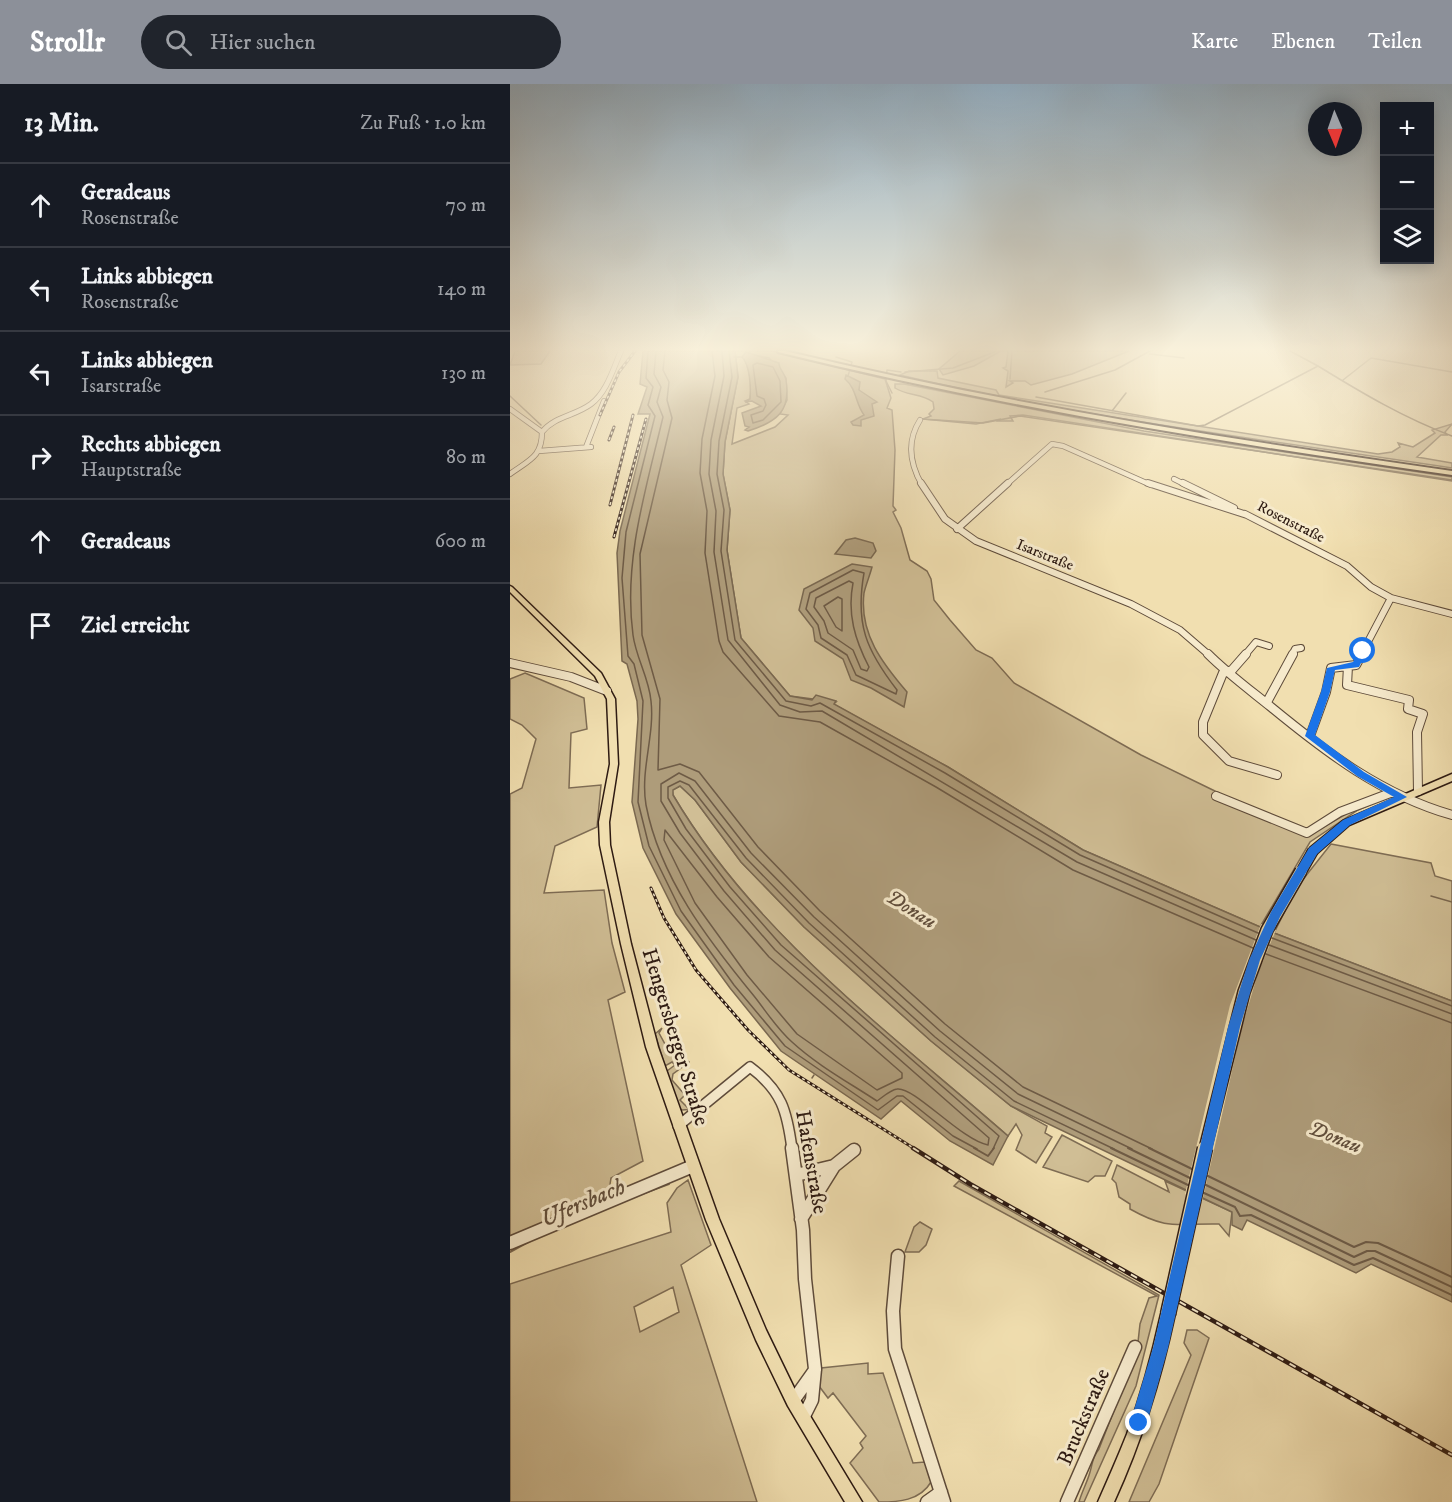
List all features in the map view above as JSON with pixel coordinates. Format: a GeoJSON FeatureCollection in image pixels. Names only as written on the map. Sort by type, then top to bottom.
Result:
{"type":"FeatureCollection","features":[{"type":"Feature","properties":{"kind":"highway"},"geometry":{"type":"LineString","coordinates":[[1084,417],[1452,472]]}},
{"type":"Feature","properties":{"kind":"main road","name":"Hengersberger Straße"},"geometry":{"type":"LineString","coordinates":[[510,588],[586,663],[607,691],[612,708],[614,764],[604,822],[604,845],[648,1032],[678,1126],[761,1335],[793,1401],[854,1502]]}},
{"type":"Feature","properties":{"kind":"main road"},"geometry":{"type":"LineString","coordinates":[[1106,1502],[1123,1464],[1152,1384],[1224,1066],[1244,992],[1268,930],[1313,851],[1346,823],[1452,777]]}},
{"type":"Feature","properties":{"kind":"street"},"geometry":{"type":"LineString","coordinates":[[521,417],[542,432]]}},
{"type":"Feature","properties":{"kind":"street"},"geometry":{"type":"LineString","coordinates":[[510,474],[524,466],[539,451],[542,447],[542,432],[554,421],[563,417]]}},
{"type":"Feature","properties":{"kind":"street"},"geometry":{"type":"LineString","coordinates":[[539,451],[589,447],[599,417]]}},
{"type":"Feature","properties":{"kind":"street","name":"Isarstraße"},"geometry":{"type":"LineString","coordinates":[[920,420],[914,437],[912,467],[928,491],[935,507],[957,529],[975,541],[1122,599],[1181,631],[1228,672],[1361,774],[1414,804],[1452,815]]}},
{"type":"Feature","properties":{"kind":"street"},"geometry":{"type":"LineString","coordinates":[[957,529],[978,514],[1034,457],[1052,444],[1063,446],[1156,487],[1247,515]]}},
{"type":"Feature","properties":{"kind":"street","name":"Rosenstraße"},"geometry":{"type":"LineString","coordinates":[[1174,479],[1347,566],[1371,587],[1391,598],[1452,614]]}},
{"type":"Feature","properties":{"kind":"street"},"geometry":{"type":"LineString","coordinates":[[1310,736],[1326,692],[1331,668],[1348,666],[1358,661],[1391,598]]}},
{"type":"Feature","properties":{"kind":"street"},"geometry":{"type":"LineString","coordinates":[[1269,646],[1256,642],[1228,672],[1223,673],[1203,722],[1203,735],[1229,761],[1277,775]]}},
{"type":"Feature","properties":{"kind":"street"},"geometry":{"type":"LineString","coordinates":[[1267,702],[1295,649],[1301,648]]}},
{"type":"Feature","properties":{"kind":"street"},"geometry":{"type":"LineString","coordinates":[[510,663],[570,677],[607,691]]}},
{"type":"Feature","properties":{"kind":"street"},"geometry":{"type":"LineString","coordinates":[[1348,666],[1347,685],[1408,700],[1408,709],[1423,714],[1422,726],[1418,732],[1418,791]]}},
{"type":"Feature","properties":{"kind":"street"},"geometry":{"type":"LineString","coordinates":[[1216,796],[1307,833],[1340,812],[1393,792]]}},
{"type":"Feature","properties":{"kind":"street","name":"Hafenstraße"},"geometry":{"type":"LineString","coordinates":[[678,1126],[750,1067],[771,1083],[788,1118],[801,1219],[815,1369],[812,1400],[803,1418]]}},
{"type":"Feature","properties":{"kind":"street"},"geometry":{"type":"LineString","coordinates":[[801,1219],[834,1166],[854,1150]]}},
{"type":"Feature","properties":{"kind":"street"},"geometry":{"type":"LineString","coordinates":[[510,1244],[693,1166]]}},
{"type":"Feature","properties":{"kind":"street"},"geometry":{"type":"LineString","coordinates":[[796,1175],[834,1166]]}},
{"type":"Feature","properties":{"kind":"street"},"geometry":{"type":"LineString","coordinates":[[898,1256],[893,1311],[895,1349],[930,1452],[942,1497],[927,1502]]}},
{"type":"Feature","properties":{"kind":"street","name":"Bruckstraße"},"geometry":{"type":"LineString","coordinates":[[1067,1502],[1136,1347]]}},
{"type":"Feature","properties":{"kind":"street"},"geometry":{"type":"LineString","coordinates":[[793,1401],[815,1369]]}},
{"type":"Feature","properties":{"kind":"shaded area"},"geometry":{"type":"Polygon","coordinates":[[[730,417],[736,417],[732,444],[775,427],[786,417],[893,417],[895,450],[893,506],[896,510],[893,512],[901,528],[910,560],[927,571],[931,579],[934,600],[950,620],[976,650],[992,658],[1014,683],[1141,755],[1219,793],[1218,797],[1308,836],[1360,806],[1388,797],[1358,810],[1310,842],[1260,927],[1083,850],[948,767],[833,704],[836,702],[790,696],[741,638],[727,550],[730,510],[723,474],[725,442],[730,417]]]}},
{"type":"Feature","properties":{"kind":"shaded area"},"geometry":{"type":"Polygon","coordinates":[[[1011,417],[1013,421],[998,421],[1001,419],[976,424],[923,419],[1011,417]]]}},
{"type":"Feature","properties":{"kind":"shaded area"},"geometry":{"type":"Polygon","coordinates":[[[1037,417],[1073,417],[1144,431],[1452,477],[1452,481],[1037,417]]]}},
{"type":"Feature","properties":{"kind":"shaded area"},"geometry":{"type":"Polygon","coordinates":[[[1113,417],[1141,417],[1378,454],[1392,452],[1400,447],[1398,443],[1413,447],[1435,433],[1432,430],[1452,424],[1445,432],[1447,435],[1441,435],[1417,457],[1452,463],[1452,468],[1113,417]]]}},
{"type":"Feature","properties":{"kind":"shaded area"},"geometry":{"type":"Polygon","coordinates":[[[525,673],[584,698],[587,729],[571,733],[569,788],[601,785],[597,827],[555,846],[544,893],[604,890],[612,943],[625,992],[608,1000],[643,1161],[611,1178],[608,1197],[510,1237],[510,794],[522,788],[536,739],[522,725],[510,719],[510,679],[525,673]]]}},
{"type":"Feature","properties":{"kind":"shaded area"},"geometry":{"type":"Polygon","coordinates":[[[680,786],[695,800],[741,862],[804,927],[931,1041],[1011,1106],[1047,1126],[1045,1133],[1052,1137],[1036,1163],[1016,1150],[1022,1135],[1016,1124],[1008,1136],[871,1019],[784,937],[743,892],[706,845],[673,795],[672,790],[680,786]]]}},
{"type":"Feature","properties":{"kind":"shaded area"},"geometry":{"type":"Polygon","coordinates":[[[1331,844],[1431,863],[1435,876],[1452,881],[1452,1001],[1274,933],[1297,887],[1331,844]]]}},
{"type":"Feature","properties":{"kind":"shaded area"},"geometry":{"type":"Polygon","coordinates":[[[662,1028],[659,1033],[665,1044],[671,1042],[666,1046],[673,1057],[679,1054],[689,1062],[673,1074],[672,1080],[685,1095],[680,1100],[688,1108],[693,1105],[695,1109],[682,1110],[678,1107],[667,1071],[675,1065],[672,1062],[665,1066],[655,1034],[662,1028]]]}},
{"type":"Feature","properties":{"kind":"shaded area"},"geometry":{"type":"Polygon","coordinates":[[[1062,1135],[1112,1161],[1105,1176],[1095,1176],[1088,1182],[1043,1167],[1062,1135]]]}},
{"type":"Feature","properties":{"kind":"shaded area"},"geometry":{"type":"Polygon","coordinates":[[[1117,1165],[1169,1192],[1165,1181],[1232,1212],[1229,1236],[1219,1224],[1164,1223],[1130,1209],[1130,1204],[1119,1197],[1116,1183],[1112,1179],[1117,1165]]]}},
{"type":"Feature","properties":{"kind":"shaded area"},"geometry":{"type":"Polygon","coordinates":[[[688,1180],[711,1245],[681,1265],[757,1502],[510,1502],[510,1284],[671,1232],[667,1203],[677,1188],[688,1180]],[[673,1287],[634,1307],[640,1332],[679,1312],[673,1287]]]}},
{"type":"Feature","properties":{"kind":"shaded area"},"geometry":{"type":"Polygon","coordinates":[[[959,1181],[1159,1295],[1136,1386],[1084,1502],[1079,1502],[1137,1351],[1140,1324],[1149,1298],[1157,1296],[954,1186],[959,1181]]]}},
{"type":"Feature","properties":{"kind":"shaded area"},"geometry":{"type":"Polygon","coordinates":[[[920,1222],[932,1229],[926,1245],[919,1252],[905,1252],[914,1227],[920,1222]]]}},
{"type":"Feature","properties":{"kind":"shaded area"},"geometry":{"type":"Polygon","coordinates":[[[1187,1330],[1197,1330],[1209,1338],[1159,1484],[1149,1502],[1129,1502],[1191,1355],[1184,1343],[1187,1330]]]}},
{"type":"Feature","properties":{"kind":"shaded area"},"geometry":{"type":"Polygon","coordinates":[[[868,1363],[868,1374],[883,1373],[913,1463],[925,1462],[931,1482],[915,1497],[894,1502],[879,1502],[850,1463],[863,1448],[860,1443],[866,1436],[833,1393],[828,1398],[816,1382],[821,1368],[868,1363]]]}},
{"type":"Feature","properties":{"kind":"water","name":"Donau"},"geometry":{"type":"Polygon","coordinates":[[[649,417],[730,417],[725,442],[723,474],[730,510],[727,550],[741,638],[790,696],[812,700],[816,695],[836,701],[834,704],[948,767],[1083,850],[1274,933],[1452,1001],[1452,1302],[1371,1264],[1356,1273],[1247,1220],[1242,1230],[1232,1225],[1232,1212],[1011,1106],[931,1041],[804,927],[741,862],[695,800],[680,786],[673,790],[673,795],[706,845],[743,892],[784,937],[871,1019],[1008,1136],[993,1165],[950,1141],[901,1101],[881,1119],[781,1051],[730,988],[676,914],[643,848],[632,802],[638,719],[637,701],[627,664],[622,661],[617,553],[620,531],[649,417]]]}},
{"type":"Feature","properties":{"kind":"water"},"geometry":{"type":"Polygon","coordinates":[[[743,417],[776,417],[767,424],[748,431],[745,430],[749,427],[745,426],[743,417]]]}},
{"type":"Feature","properties":{"kind":"water"},"geometry":{"type":"Polygon","coordinates":[[[860,417],[870,417],[861,420],[861,426],[853,425],[851,422],[860,417]]]}},
{"type":"Feature","properties":{"kind":"water"},"geometry":{"type":"Polygon","coordinates":[[[855,538],[873,543],[876,551],[871,558],[835,554],[846,540],[855,538]]]}},
{"type":"Feature","properties":{"kind":"water"},"geometry":{"type":"Polygon","coordinates":[[[852,564],[872,567],[864,593],[865,622],[882,659],[907,692],[904,707],[871,688],[851,680],[843,659],[815,641],[813,628],[799,610],[804,589],[852,564]]]}},
{"type":"Feature","properties":{"kind":"pier"},"geometry":{"type":"Polygon","coordinates":[[[1261,924],[1276,930],[1258,973],[1242,1027],[1202,1202],[1185,1194],[1230,1005],[1261,924]]]}},
{"type":"Feature","properties":{"kind":"waterway"},"geometry":{"type":"LineString","coordinates":[[533,417],[541,425]]}},
{"type":"Feature","properties":{"kind":"waterway"},"geometry":{"type":"LineString","coordinates":[[922,419],[983,423],[1014,417]]}},
{"type":"Feature","properties":{"kind":"waterway"},"geometry":{"type":"LineString","coordinates":[[1028,417],[1452,480]]}},
{"type":"Feature","properties":{"kind":"waterway"},"geometry":{"type":"LineString","coordinates":[[1149,417],[1198,426],[1220,417]]}},
{"type":"Feature","properties":{"kind":"waterway"},"geometry":{"type":"LineString","coordinates":[[1409,417],[1452,436]]}},
{"type":"Feature","properties":{"kind":"waterway"},"geometry":{"type":"LineString","coordinates":[[1431,896],[1452,902]]}},
{"type":"Feature","properties":{"kind":"waterway","name":"Ufersbach"},"geometry":{"type":"LineString","coordinates":[[631,1198],[669,1184]]}},
{"type":"Feature","properties":{"kind":"waterway","name":"Ufersbach"},"geometry":{"type":"LineString","coordinates":[[510,1252],[530,1241]]}},
{"type":"Feature","properties":{"kind":"railway"},"geometry":{"type":"LineString","coordinates":[[610,505],[632,417]]}},
{"type":"Feature","properties":{"kind":"railway"},"geometry":{"type":"LineString","coordinates":[[614,537],[646,419]]}},
{"type":"Feature","properties":{"kind":"railway"},"geometry":{"type":"LineString","coordinates":[[609,440],[614,427]]}},
{"type":"Feature","properties":{"kind":"railway"},"geometry":{"type":"LineString","coordinates":[[651,888],[664,918],[696,970],[748,1030],[789,1070],[915,1149]]}},
{"type":"Feature","properties":{"kind":"railway"},"geometry":{"type":"LineString","coordinates":[[913,1148],[970,1184],[1452,1455]]}},
{"type":"Feature","properties":{"kind":"route"},"geometry":{"type":"LineString","coordinates":[[1139,1423],[1161,1348],[1224,1066],[1255,960],[1275,915],[1313,851],[1324,839],[1346,823],[1402,797],[1361,774],[1310,736],[1326,692],[1331,668],[1356,665],[1363,651]]}}]}
